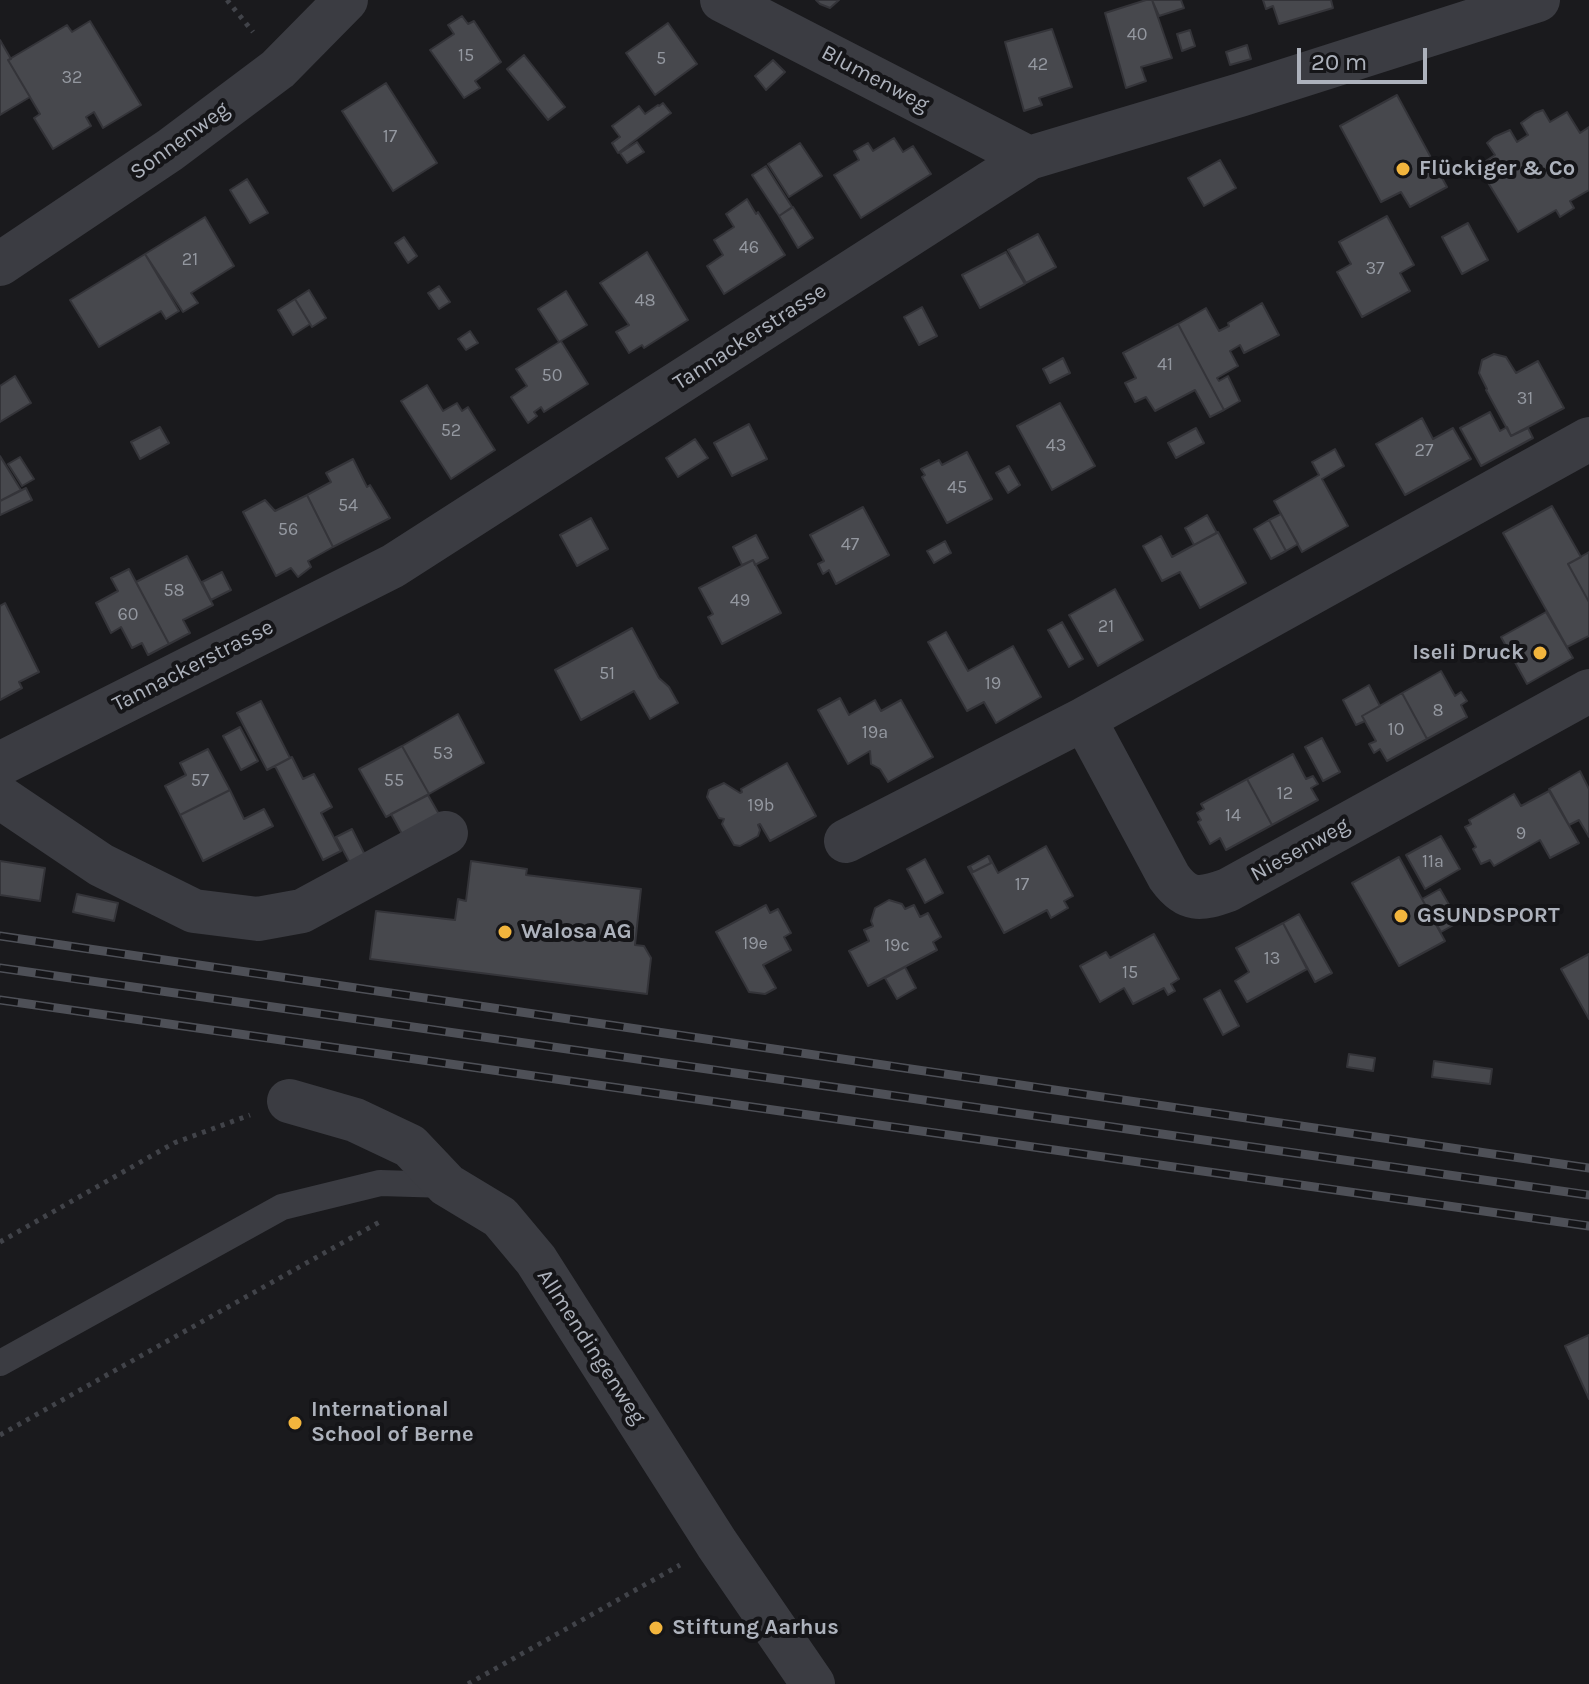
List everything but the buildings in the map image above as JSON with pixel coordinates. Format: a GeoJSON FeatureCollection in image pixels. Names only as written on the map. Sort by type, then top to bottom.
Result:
{"type":"FeatureCollection","features":[{"type":"Feature","properties":{"kind":"street","name":"Sonnenweg"},"geometry":{"type":"LineString","coordinates":[[0,264],[170,150],[278,69],[346,0]]}},
{"type":"Feature","properties":{"kind":"street","name":"Blumenweg"},"geometry":{"type":"LineString","coordinates":[[722,0],[1029,158]]}},
{"type":"Feature","properties":{"kind":"street","name":"Tannackerstrasse"},"geometry":{"type":"LineString","coordinates":[[0,764],[393,566],[1029,158],[1538,0]]}},
{"type":"Feature","properties":{"kind":"street"},"geometry":{"type":"LineString","coordinates":[[846,841],[1084,719],[1589,439]]}},
{"type":"Feature","properties":{"kind":"street","name":"Niesenweg"},"geometry":{"type":"LineString","coordinates":[[1084,719],[1169,877],[1178,889],[1191,897],[1208,897],[1228,890],[1589,691]]}},
{"type":"Feature","properties":{"kind":"street"},"geometry":{"type":"LineString","coordinates":[[0,797],[101,865],[194,911],[258,919],[302,911],[446,833]]}},
{"type":"Feature","properties":{"kind":"street","name":"Allmendingenweg"},"geometry":{"type":"LineString","coordinates":[[289,1101],[355,1120],[410,1146],[447,1185],[500,1217],[536,1260],[717,1544],[813,1684]]}},
{"type":"Feature","properties":{"kind":"lane"},"geometry":{"type":"LineString","coordinates":[[0,1363],[282,1207],[380,1183],[447,1185]]}},
{"type":"Feature","properties":{"kind":"path"},"geometry":{"type":"LineString","coordinates":[[0,1242],[174,1143],[289,1101]]}},
{"type":"Feature","properties":{"kind":"path"},"geometry":{"type":"LineString","coordinates":[[0,1435],[396,1213]]}},
{"type":"Feature","properties":{"kind":"path"},"geometry":{"type":"LineString","coordinates":[[468,1684],[717,1544]]}},
{"type":"Feature","properties":{"kind":"railway"},"geometry":{"type":"LineString","coordinates":[[0,936],[1589,1168]]}},
{"type":"Feature","properties":{"kind":"railway"},"geometry":{"type":"LineString","coordinates":[[0,968],[1589,1195]]}},
{"type":"Feature","properties":{"kind":"railway"},"geometry":{"type":"LineString","coordinates":[[0,1000],[1589,1226]]}},
{"type":"Feature","properties":{"kind":"place","name":"Flückiger & Co"},"geometry":{"type":"Point","coordinates":[1403,169]}},
{"type":"Feature","properties":{"kind":"place","name":"Iseli Druck"},"geometry":{"type":"Point","coordinates":[1540,653]}},
{"type":"Feature","properties":{"kind":"place","name":"GSUNDSPORT"},"geometry":{"type":"Point","coordinates":[1401,916]}},
{"type":"Feature","properties":{"kind":"place","name":"Walosa AG"},"geometry":{"type":"Point","coordinates":[505,932]}},
{"type":"Feature","properties":{"kind":"place","name":"International School of Berne"},"geometry":{"type":"Point","coordinates":[295,1423]}},
{"type":"Feature","properties":{"kind":"place","name":"Stiftung Aarhus"},"geometry":{"type":"Point","coordinates":[656,1628]}}]}
